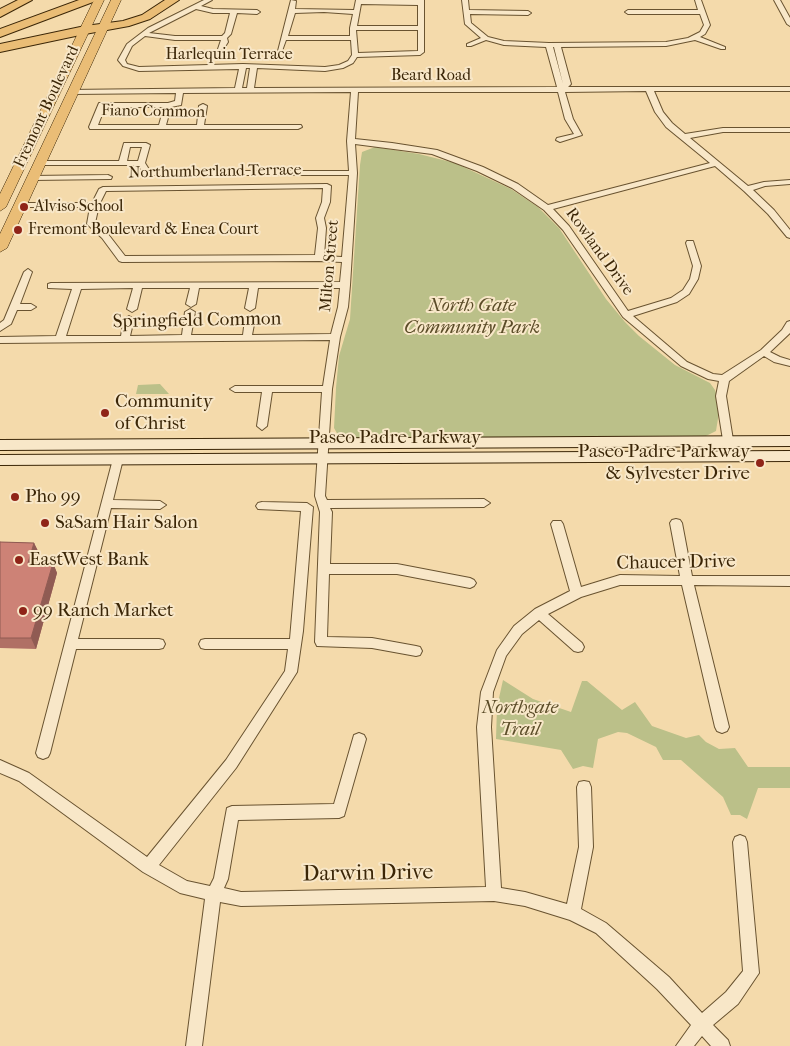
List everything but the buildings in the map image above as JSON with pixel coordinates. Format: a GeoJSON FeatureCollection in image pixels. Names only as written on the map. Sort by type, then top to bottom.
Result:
{"type":"FeatureCollection","features":[{"type":"Feature","properties":{"kind":"highway"},"geometry":{"type":"LineString","coordinates":[[0,14],[26,0]]}},
{"type":"Feature","properties":{"kind":"highway"},"geometry":{"type":"LineString","coordinates":[[0,24],[62,0]]}},
{"type":"Feature","properties":{"kind":"highway"},"geometry":{"type":"LineString","coordinates":[[0,24],[70,0]]}},
{"type":"Feature","properties":{"kind":"highway"},"geometry":{"type":"LineString","coordinates":[[0,33],[89,0]]}},
{"type":"Feature","properties":{"kind":"highway"},"geometry":{"type":"LineString","coordinates":[[0,48],[136,21],[173,0]]}},
{"type":"Feature","properties":{"kind":"main road","name":"Fremont Boulevard"},"geometry":{"type":"LineString","coordinates":[[0,206],[99,0]]}},
{"type":"Feature","properties":{"kind":"main road","name":"Fremont Boulevard"},"geometry":{"type":"LineString","coordinates":[[0,248],[114,4]]}},
{"type":"Feature","properties":{"kind":"main road"},"geometry":{"type":"LineString","coordinates":[[19,205],[11,200],[29,162],[25,154]]}},
{"type":"Feature","properties":{"kind":"main road","name":"Paseo Padre Parkway"},"geometry":{"type":"LineString","coordinates":[[0,445],[790,441]]}},
{"type":"Feature","properties":{"kind":"main road"},"geometry":{"type":"LineString","coordinates":[[88,460],[99,451],[138,449],[167,444]]}},
{"type":"Feature","properties":{"kind":"main road","name":"Paseo Padre Parkway"},"geometry":{"type":"LineString","coordinates":[[0,460],[790,456]]}},
{"type":"Feature","properties":{"kind":"street"},"geometry":{"type":"LineString","coordinates":[[144,34],[197,8],[209,0]]}},
{"type":"Feature","properties":{"kind":"street"},"geometry":{"type":"LineString","coordinates":[[280,50],[285,38],[293,0]]}},
{"type":"Feature","properties":{"kind":"street"},"geometry":{"type":"LineString","coordinates":[[465,0],[468,24],[486,38],[504,43],[549,45],[666,44],[696,38],[707,28],[707,22],[698,0]]}},
{"type":"Feature","properties":{"kind":"street"},"geometry":{"type":"LineString","coordinates":[[777,0],[790,24]]}},
{"type":"Feature","properties":{"kind":"street"},"geometry":{"type":"LineString","coordinates":[[359,1],[421,2],[421,52],[418,54],[355,55],[353,28],[355,12],[359,1]]}},
{"type":"Feature","properties":{"kind":"street"},"geometry":{"type":"LineString","coordinates":[[197,8],[234,12],[257,12]]}},
{"type":"Feature","properties":{"kind":"street"},"geometry":{"type":"LineString","coordinates":[[292,11],[324,10],[355,12]]}},
{"type":"Feature","properties":{"kind":"street"},"geometry":{"type":"LineString","coordinates":[[221,49],[225,42],[224,38],[228,34],[234,12]]}},
{"type":"Feature","properties":{"kind":"street"},"geometry":{"type":"LineString","coordinates":[[466,12],[528,13]]}},
{"type":"Feature","properties":{"kind":"street"},"geometry":{"type":"LineString","coordinates":[[628,12],[703,12]]}},
{"type":"Feature","properties":{"kind":"street"},"geometry":{"type":"LineString","coordinates":[[353,28],[421,28]]}},
{"type":"Feature","properties":{"kind":"street"},"geometry":{"type":"LineString","coordinates":[[144,34],[175,38],[224,38]]}},
{"type":"Feature","properties":{"kind":"street","name":"Harlequin Terrace"},"geometry":{"type":"LineString","coordinates":[[144,34],[129,45],[120,60],[125,65],[139,69],[243,66],[333,68],[351,62],[355,55]]}},
{"type":"Feature","properties":{"kind":"street"},"geometry":{"type":"LineString","coordinates":[[285,38],[353,38]]}},
{"type":"Feature","properties":{"kind":"street"},"geometry":{"type":"LineString","coordinates":[[469,46],[486,38]]}},
{"type":"Feature","properties":{"kind":"street"},"geometry":{"type":"LineString","coordinates":[[696,38],[724,48]]}},
{"type":"Feature","properties":{"kind":"street"},"geometry":{"type":"LineString","coordinates":[[549,45],[569,119],[578,135],[560,140]]}},
{"type":"Feature","properties":{"kind":"street"},"geometry":{"type":"LineString","coordinates":[[558,45],[567,84],[562,89]]}},
{"type":"Feature","properties":{"kind":"street"},"geometry":{"type":"LineString","coordinates":[[238,90],[243,66]]}},
{"type":"Feature","properties":{"kind":"street"},"geometry":{"type":"LineString","coordinates":[[250,90],[254,66]]}},
{"type":"Feature","properties":{"kind":"street"},"geometry":{"type":"LineString","coordinates":[[649,89],[659,112],[682,137],[747,189],[771,212],[790,235]]}},
{"type":"Feature","properties":{"kind":"street","name":"Beard Road"},"geometry":{"type":"LineString","coordinates":[[72,92],[790,89]]}},
{"type":"Feature","properties":{"kind":"street","name":"Milton Street"},"geometry":{"type":"LineString","coordinates":[[354,90],[351,141],[353,173],[345,285],[343,307],[335,337],[327,389],[322,444],[320,496],[325,504],[326,512],[321,642],[372,643],[416,651]]}},
{"type":"Feature","properties":{"kind":"street"},"geometry":{"type":"LineString","coordinates":[[162,127],[168,106],[178,103],[180,92]]}},
{"type":"Feature","properties":{"kind":"street","name":"Fiano Common"},"geometry":{"type":"LineString","coordinates":[[168,106],[102,105],[93,127],[298,127]]}},
{"type":"Feature","properties":{"kind":"street"},"geometry":{"type":"LineString","coordinates":[[200,127],[203,106]]}},
{"type":"Feature","properties":{"kind":"street"},"geometry":{"type":"LineString","coordinates":[[682,137],[723,130],[790,130]]}},
{"type":"Feature","properties":{"kind":"street","name":"Rowland Drive"},"geometry":{"type":"LineString","coordinates":[[351,141],[434,152],[498,176],[547,208],[566,228],[626,315],[657,343],[684,364],[711,377],[724,379]]}},
{"type":"Feature","properties":{"kind":"street"},"geometry":{"type":"LineString","coordinates":[[122,163],[127,145],[146,145],[141,163]]}},
{"type":"Feature","properties":{"kind":"street"},"geometry":{"type":"LineString","coordinates":[[40,162],[141,163]]}},
{"type":"Feature","properties":{"kind":"street"},"geometry":{"type":"LineString","coordinates":[[141,163],[147,173],[353,173]]}},
{"type":"Feature","properties":{"kind":"street"},"geometry":{"type":"LineString","coordinates":[[547,208],[715,164]]}},
{"type":"Feature","properties":{"kind":"street"},"geometry":{"type":"LineString","coordinates":[[32,178],[108,178]]}},
{"type":"Feature","properties":{"kind":"street"},"geometry":{"type":"LineString","coordinates":[[747,189],[764,184],[790,182]]}},
{"type":"Feature","properties":{"kind":"street","name":"Northumberland Terrace"},"geometry":{"type":"LineString","coordinates":[[95,205],[103,189],[327,186],[326,202],[320,218],[322,228],[319,258]]}},
{"type":"Feature","properties":{"kind":"street"},"geometry":{"type":"LineString","coordinates":[[19,205],[95,205],[91,224],[105,236],[122,259],[347,258]]}},
{"type":"Feature","properties":{"kind":"street"},"geometry":{"type":"LineString","coordinates":[[626,315],[674,300],[686,292],[694,280],[697,266],[690,243]]}},
{"type":"Feature","properties":{"kind":"street"},"geometry":{"type":"LineString","coordinates":[[0,328],[8,322],[28,272]]}},
{"type":"Feature","properties":{"kind":"street","name":"Springfield Common"},"geometry":{"type":"LineString","coordinates":[[51,286],[254,287],[345,285]]}},
{"type":"Feature","properties":{"kind":"street"},"geometry":{"type":"LineString","coordinates":[[60,340],[77,286]]}},
{"type":"Feature","properties":{"kind":"street"},"geometry":{"type":"LineString","coordinates":[[132,309],[138,286]]}},
{"type":"Feature","properties":{"kind":"street"},"geometry":{"type":"LineString","coordinates":[[186,338],[195,287]]}},
{"type":"Feature","properties":{"kind":"street"},"geometry":{"type":"LineString","coordinates":[[250,308],[254,287]]}},
{"type":"Feature","properties":{"kind":"street"},"geometry":{"type":"LineString","coordinates":[[14,307],[31,307]]}},
{"type":"Feature","properties":{"kind":"street"},"geometry":{"type":"LineString","coordinates":[[125,339],[129,319]]}},
{"type":"Feature","properties":{"kind":"street"},"geometry":{"type":"LineString","coordinates":[[247,338],[250,319]]}},
{"type":"Feature","properties":{"kind":"street"},"geometry":{"type":"LineString","coordinates":[[733,456],[728,440],[722,396],[724,379],[764,352],[786,332],[790,324]]}},
{"type":"Feature","properties":{"kind":"street","name":"Springfield Common"},"geometry":{"type":"LineString","coordinates":[[0,340],[335,337]]}},
{"type":"Feature","properties":{"kind":"street"},"geometry":{"type":"LineString","coordinates":[[764,352],[777,360],[790,364]]}},
{"type":"Feature","properties":{"kind":"street"},"geometry":{"type":"LineString","coordinates":[[235,389],[327,389]]}},
{"type":"Feature","properties":{"kind":"street"},"geometry":{"type":"LineString","coordinates":[[262,426],[267,389]]}},
{"type":"Feature","properties":{"kind":"street"},"geometry":{"type":"LineString","coordinates":[[43,752],[118,459]]}},
{"type":"Feature","properties":{"kind":"street"},"geometry":{"type":"LineString","coordinates":[[325,504],[484,502]]}},
{"type":"Feature","properties":{"kind":"street"},"geometry":{"type":"LineString","coordinates":[[106,504],[160,505]]}},
{"type":"Feature","properties":{"kind":"street"},"geometry":{"type":"LineString","coordinates":[[148,867],[240,751],[291,672],[306,507],[262,506]]}},
{"type":"Feature","properties":{"kind":"street"},"geometry":{"type":"LineString","coordinates":[[676,523],[722,727]]}},
{"type":"Feature","properties":{"kind":"street"},"geometry":{"type":"LineString","coordinates":[[557,524],[578,593]]}},
{"type":"Feature","properties":{"kind":"street"},"geometry":{"type":"LineString","coordinates":[[325,569],[397,569],[470,583]]}},
{"type":"Feature","properties":{"kind":"street","name":"Chaucer Drive"},"geometry":{"type":"LineString","coordinates":[[494,894],[484,727],[488,692],[501,654],[518,630],[539,613],[578,593],[620,580],[790,581]]}},
{"type":"Feature","properties":{"kind":"street"},"geometry":{"type":"LineString","coordinates":[[539,613],[578,646]]}},
{"type":"Feature","properties":{"kind":"street"},"geometry":{"type":"LineString","coordinates":[[72,644],[159,644]]}},
{"type":"Feature","properties":{"kind":"street"},"geometry":{"type":"LineString","coordinates":[[205,644],[295,644]]}},
{"type":"Feature","properties":{"kind":"street"},"geometry":{"type":"LineString","coordinates":[[194,1046],[213,895],[221,879],[232,812],[339,811],[359,739]]}},
{"type":"Feature","properties":{"kind":"street","name":"Darwin Drive"},"geometry":{"type":"LineString","coordinates":[[0,766],[24,777],[148,867],[185,888],[241,899],[494,894],[525,899],[573,913],[601,928],[663,983],[722,1046]]}},
{"type":"Feature","properties":{"kind":"street"},"geometry":{"type":"LineString","coordinates":[[573,913],[586,847],[584,787]]}},
{"type":"Feature","properties":{"kind":"street"},"geometry":{"type":"LineString","coordinates":[[684,1046],[701,1025],[732,998],[752,973],[740,842]]}},
{"type":"Feature","properties":{"kind":"green space","name":"North Gate Community Park"},"geometry":{"type":"Polygon","coordinates":[[[375,147],[419,154],[455,163],[511,189],[538,207],[559,228],[606,299],[625,322],[675,365],[710,383],[715,390],[720,406],[716,431],[700,439],[347,439],[338,435],[334,428],[336,388],[339,356],[350,319],[360,165],[362,152],[375,147]]]}},
{"type":"Feature","properties":{"kind":"green space"},"geometry":{"type":"Polygon","coordinates":[[[160,384],[169,394],[136,394],[138,385],[160,384]]]}},
{"type":"Feature","properties":{"kind":"green space","name":"Northgate Trail"},"geometry":{"type":"Polygon","coordinates":[[[503,680],[533,699],[571,712],[582,681],[587,681],[622,710],[635,702],[652,726],[686,738],[699,735],[706,742],[719,749],[735,748],[748,767],[790,767],[790,788],[758,788],[747,819],[740,815],[731,815],[723,797],[681,760],[663,760],[656,747],[627,733],[618,732],[598,739],[593,768],[583,766],[573,769],[561,750],[496,739],[497,707],[503,680]]]}},
{"type":"Feature","properties":{"kind":"place","name":"Alviso School"},"geometry":{"type":"Point","coordinates":[24,207]}},
{"type":"Feature","properties":{"kind":"place","name":"Fremont Boulevard & Enea Court"},"geometry":{"type":"Point","coordinates":[18,230]}},
{"type":"Feature","properties":{"kind":"place","name":"Community of Christ"},"geometry":{"type":"Point","coordinates":[105,413]}},
{"type":"Feature","properties":{"kind":"place","name":"Paseo Padre Parkway & Sylvester Drive"},"geometry":{"type":"Point","coordinates":[760,463]}},
{"type":"Feature","properties":{"kind":"place","name":"Pho 99"},"geometry":{"type":"Point","coordinates":[15,497]}},
{"type":"Feature","properties":{"kind":"place","name":"SaSam Hair Salon"},"geometry":{"type":"Point","coordinates":[45,523]}},
{"type":"Feature","properties":{"kind":"place","name":"EastWest Bank"},"geometry":{"type":"Point","coordinates":[19,560]}},
{"type":"Feature","properties":{"kind":"place","name":"99 Ranch Market"},"geometry":{"type":"Point","coordinates":[23,611]}}]}
